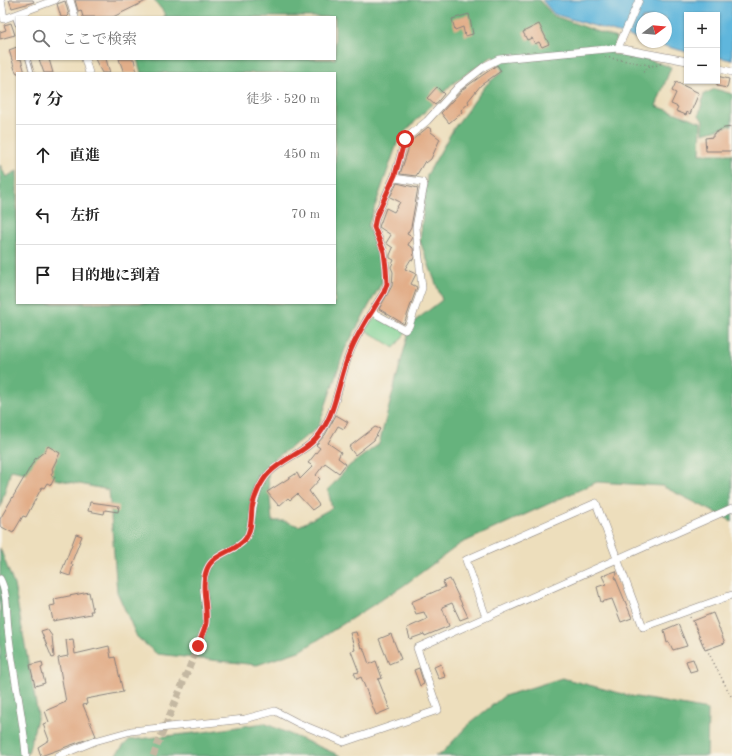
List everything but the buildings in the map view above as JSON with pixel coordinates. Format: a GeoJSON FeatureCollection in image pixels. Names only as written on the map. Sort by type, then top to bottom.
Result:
{"type":"FeatureCollection","features":[{"type":"Feature","properties":{"kind":"street"},"geometry":{"type":"LineString","coordinates":[[1,0],[2,20],[55,0]]}},
{"type":"Feature","properties":{"kind":"street"},"geometry":{"type":"LineString","coordinates":[[70,0],[75,16]]}},
{"type":"Feature","properties":{"kind":"street"},"geometry":{"type":"LineString","coordinates":[[618,48],[639,0]]}},
{"type":"Feature","properties":{"kind":"street"},"geometry":{"type":"LineString","coordinates":[[198,646],[206,624],[204,578],[207,568],[218,556],[238,546],[246,538],[250,530],[253,507],[260,487],[269,472],[305,448],[321,433],[330,416],[349,354],[356,338],[387,284],[384,252],[374,227],[376,217],[394,178],[405,139],[427,121],[458,87],[485,66],[499,59],[618,48],[684,60]]}},
{"type":"Feature","properties":{"kind":"street"},"geometry":{"type":"LineString","coordinates":[[85,60],[89,72]]}},
{"type":"Feature","properties":{"kind":"street"},"geometry":{"type":"LineString","coordinates":[[720,69],[732,72]]}},
{"type":"Feature","properties":{"kind":"street"},"geometry":{"type":"LineString","coordinates":[[372,312],[405,330],[409,326],[422,288],[416,227],[424,185],[422,182],[394,178]]}},
{"type":"Feature","properties":{"kind":"street"},"geometry":{"type":"LineString","coordinates":[[486,617],[466,560],[596,503],[643,627],[732,595]]}},
{"type":"Feature","properties":{"kind":"street"},"geometry":{"type":"LineString","coordinates":[[58,756],[95,741],[131,731],[245,719],[275,711],[298,723],[344,742],[438,710],[417,648],[732,508]]}},
{"type":"Feature","properties":{"kind":"street"},"geometry":{"type":"LineString","coordinates":[[0,579],[7,608],[8,628],[24,728],[26,756]]}},
{"type":"Feature","properties":{"kind":"lane"},"geometry":{"type":"LineString","coordinates":[[14,15],[16,21]]}},
{"type":"Feature","properties":{"kind":"lane"},"geometry":{"type":"LineString","coordinates":[[28,60],[32,72]]}},
{"type":"Feature","properties":{"kind":"path"},"geometry":{"type":"LineString","coordinates":[[592,50],[608,58],[655,66],[675,58]]}},
{"type":"Feature","properties":{"kind":"path"},"geometry":{"type":"LineString","coordinates":[[643,72],[650,65]]}},
{"type":"Feature","properties":{"kind":"path"},"geometry":{"type":"LineString","coordinates":[[687,611],[732,698]]}},
{"type":"Feature","properties":{"kind":"green space"},"geometry":{"type":"Polygon","coordinates":[[[154,0],[539,0],[554,16],[616,38],[612,54],[646,59],[671,67],[656,106],[701,122],[700,154],[732,154],[732,521],[662,486],[597,482],[460,544],[403,586],[302,650],[257,665],[157,654],[137,637],[117,592],[109,490],[11,470],[0,508],[0,165],[6,177],[16,172],[16,304],[336,304],[336,72],[141,72],[137,60],[336,60],[336,16],[164,16],[166,15],[154,0]],[[493,56],[452,84],[399,138],[368,226],[379,253],[382,282],[345,349],[318,428],[267,464],[272,521],[284,521],[299,526],[332,508],[328,490],[349,466],[379,444],[411,324],[442,300],[420,241],[427,175],[454,128],[487,84],[503,71],[493,56]]]}},
{"type":"Feature","properties":{"kind":"green space"},"geometry":{"type":"Polygon","coordinates":[[[715,89],[732,94],[732,125],[703,133],[703,121],[699,115],[704,94],[715,89]]]}},
{"type":"Feature","properties":{"kind":"green space"},"geometry":{"type":"Polygon","coordinates":[[[379,315],[407,331],[394,348],[364,329],[379,315]]]}},
{"type":"Feature","properties":{"kind":"green space"},"geometry":{"type":"Polygon","coordinates":[[[0,548],[14,585],[38,715],[28,753],[24,756],[0,756],[0,548]]]}},
{"type":"Feature","properties":{"kind":"green space"},"geometry":{"type":"Polygon","coordinates":[[[562,678],[631,696],[708,710],[707,756],[435,756],[441,754],[470,723],[504,696],[562,678]]]}},
{"type":"Feature","properties":{"kind":"green space"},"geometry":{"type":"Polygon","coordinates":[[[264,723],[341,756],[114,756],[129,740],[204,732],[264,723]]]}},
{"type":"Feature","properties":{"kind":"water"},"geometry":{"type":"Polygon","coordinates":[[[542,0],[732,1],[732,60],[720,58],[720,12],[684,12],[684,51],[672,48],[672,12],[636,12],[636,38],[554,14],[542,0]]]}},
{"type":"Feature","properties":{"kind":"tunnel"},"geometry":{"type":"LineString","coordinates":[[153,756],[198,646]]}},
{"type":"Feature","properties":{"kind":"route"},"geometry":{"type":"LineString","coordinates":[[198,646],[206,624],[204,578],[207,568],[218,556],[238,546],[246,538],[250,530],[253,507],[260,487],[269,472],[313,442],[321,433],[330,416],[349,354],[356,338],[384,292],[387,284],[384,252],[374,227],[376,217],[395,175],[405,139]]}}]}
